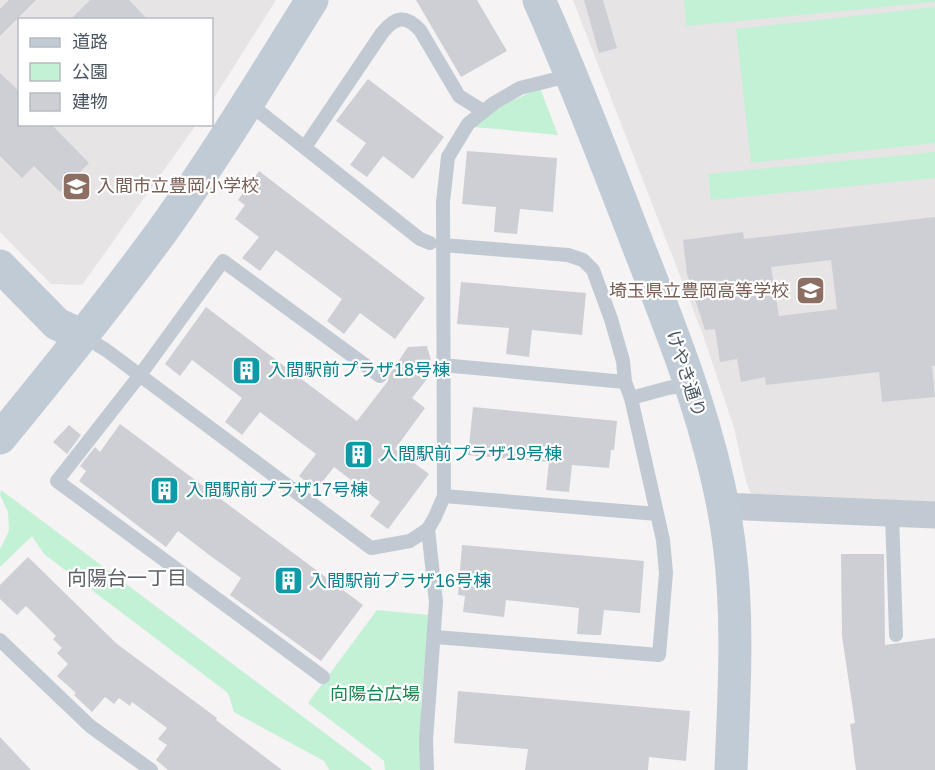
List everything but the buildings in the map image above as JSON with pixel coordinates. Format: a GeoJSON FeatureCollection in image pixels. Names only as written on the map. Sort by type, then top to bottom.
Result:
{"type":"FeatureCollection","features":[{"type":"Feature","properties":{"kind":"street"},"geometry":{"type":"LineString","coordinates":[[0,438],[83,336],[164,229],[312,0]]}},
{"type":"Feature","properties":{"kind":"street","name":"けやき通り"},"geometry":{"type":"LineString","coordinates":[[539,0],[572,75],[691,384],[723,506],[729,542],[734,605],[731,770]]}},
{"type":"Feature","properties":{"kind":"street"},"geometry":{"type":"LineString","coordinates":[[0,266],[57,324],[83,336]]}},
{"type":"Feature","properties":{"kind":"street"},"geometry":{"type":"LineString","coordinates":[[723,506],[935,514]]}},
{"type":"Feature","properties":{"kind":"lane"},"geometry":{"type":"LineString","coordinates":[[305,147],[382,33],[390,23],[399,19],[412,22],[420,30],[459,96],[483,111]]}},
{"type":"Feature","properties":{"kind":"lane"},"geometry":{"type":"LineString","coordinates":[[83,336],[140,375],[370,548],[410,541],[428,529],[444,496],[442,365],[436,244],[448,157],[468,124],[483,111],[520,88],[572,75]]}},
{"type":"Feature","properties":{"kind":"lane"},"geometry":{"type":"LineString","coordinates":[[247,102],[420,239],[436,244],[568,255],[583,260],[593,270],[611,319],[623,361],[625,382],[631,398],[663,540],[666,573],[659,655],[435,637]]}},
{"type":"Feature","properties":{"kind":"lane"},"geometry":{"type":"LineString","coordinates":[[323,677],[57,481],[140,375],[223,261],[380,376]]}},
{"type":"Feature","properties":{"kind":"lane"},"geometry":{"type":"LineString","coordinates":[[442,365],[625,382]]}},
{"type":"Feature","properties":{"kind":"lane"},"geometry":{"type":"LineString","coordinates":[[631,398],[691,384]]}},
{"type":"Feature","properties":{"kind":"lane"},"geometry":{"type":"LineString","coordinates":[[444,496],[657,513]]}},
{"type":"Feature","properties":{"kind":"lane"},"geometry":{"type":"LineString","coordinates":[[892,514],[896,635]]}},
{"type":"Feature","properties":{"kind":"lane"},"geometry":{"type":"LineString","coordinates":[[427,770],[426,740],[435,637],[436,586],[428,529]]}},
{"type":"Feature","properties":{"kind":"lane"},"geometry":{"type":"LineString","coordinates":[[0,640],[90,726],[151,770]]}},
{"type":"Feature","properties":{"kind":"shaded area","name":"入間市立豊岡小学校"},"geometry":{"type":"Polygon","coordinates":[[[0,0],[276,0],[213,99],[213,18],[18,18],[18,126],[195,126],[82,285],[51,284],[0,232],[0,0]]]}},
{"type":"Feature","properties":{"kind":"shaded area","name":"埼玉県立豊岡高等学校"},"geometry":{"type":"Polygon","coordinates":[[[573,0],[935,0],[935,505],[752,497],[734,428],[703,335],[573,0]]]}},
{"type":"Feature","properties":{"kind":"green space"},"geometry":{"type":"Polygon","coordinates":[[[684,0],[935,0],[935,2],[686,26],[684,0]]]}},
{"type":"Feature","properties":{"kind":"green space"},"geometry":{"type":"Polygon","coordinates":[[[935,7],[935,143],[751,163],[736,29],[935,7]]]}},
{"type":"Feature","properties":{"kind":"green space"},"geometry":{"type":"Polygon","coordinates":[[[540,88],[558,135],[475,127],[498,107],[540,88]]]}},
{"type":"Feature","properties":{"kind":"green space"},"geometry":{"type":"Polygon","coordinates":[[[935,152],[935,178],[711,200],[708,174],[935,152]]]}},
{"type":"Feature","properties":{"kind":"green space"},"geometry":{"type":"Polygon","coordinates":[[[1,490],[372,770],[329,770],[324,761],[234,712],[228,693],[44,554],[32,536],[0,567],[0,549],[9,531],[8,512],[0,495],[1,490]]]}},
{"type":"Feature","properties":{"kind":"green space","name":"向陽台広場"},"geometry":{"type":"Polygon","coordinates":[[[377,610],[429,615],[421,706],[421,770],[385,770],[384,761],[308,703],[377,610]]]}},
{"type":"Feature","properties":{"kind":"place","name":"入間市立豊岡小学校"},"geometry":{"type":"Point","coordinates":[76,186]}},
{"type":"Feature","properties":{"kind":"place","name":"埼玉県立豊岡高等学校"},"geometry":{"type":"Point","coordinates":[810,291]}},
{"type":"Feature","properties":{"kind":"place","name":"入間駅前プラザ18号棟"},"geometry":{"type":"Point","coordinates":[247,370]}},
{"type":"Feature","properties":{"kind":"place","name":"入間駅前プラザ19号棟"},"geometry":{"type":"Point","coordinates":[359,454]}},
{"type":"Feature","properties":{"kind":"place","name":"入間駅前プラザ17号棟"},"geometry":{"type":"Point","coordinates":[165,490]}},
{"type":"Feature","properties":{"kind":"place","name":"入間駅前プラザ16号棟"},"geometry":{"type":"Point","coordinates":[288,581]}},
{"type":"Feature","properties":{"kind":"district","name":"向陽台一丁目"},"geometry":{"type":"Point","coordinates":[127,578]}}]}
